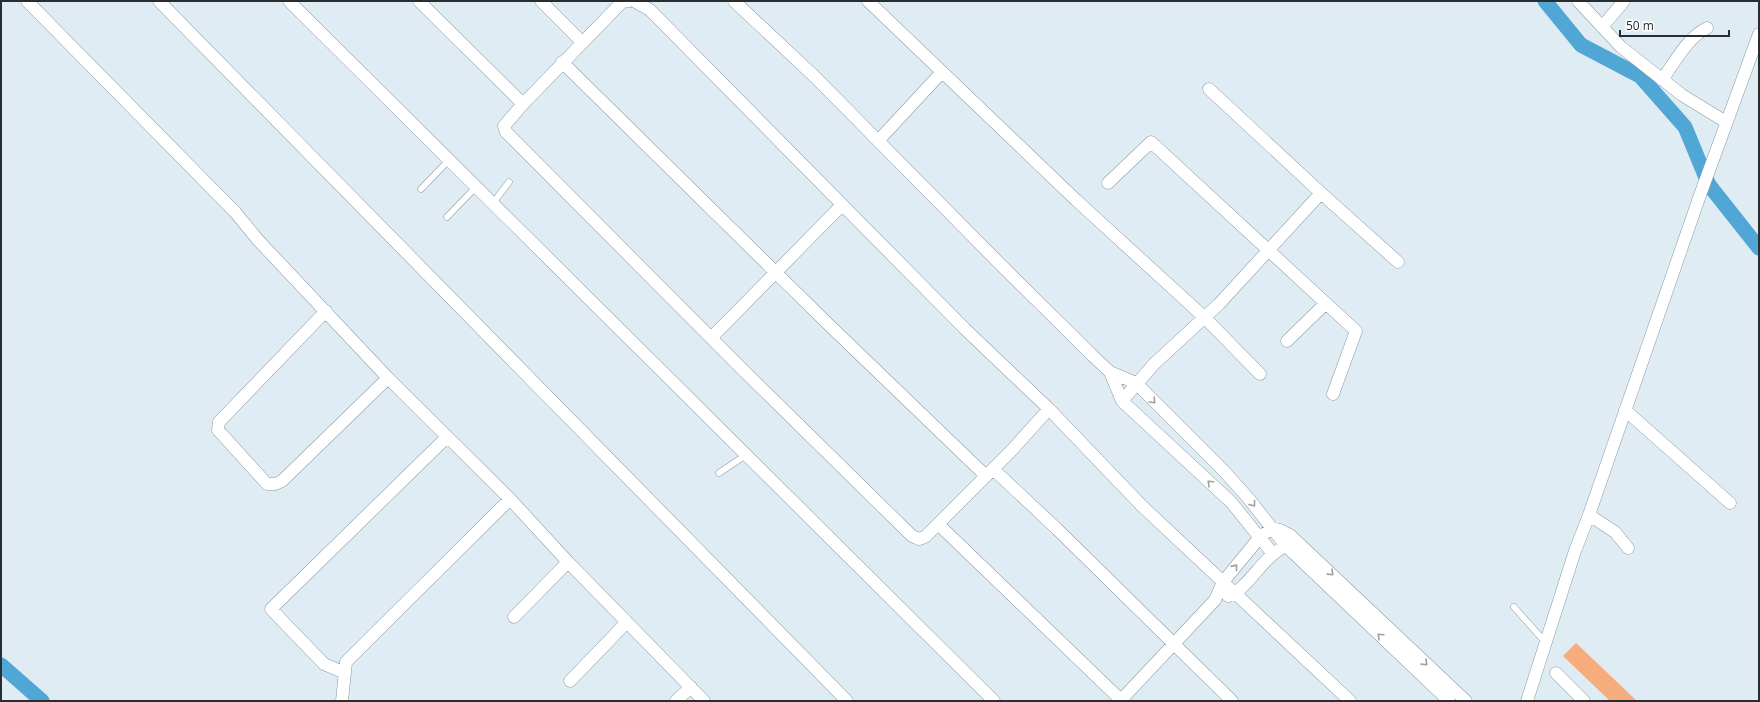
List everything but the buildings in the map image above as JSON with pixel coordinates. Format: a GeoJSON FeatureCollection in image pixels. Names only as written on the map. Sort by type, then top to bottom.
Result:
{"type":"FeatureCollection","features":[{"type":"Feature","properties":{"kind":"street"},"geometry":{"type":"LineString","coordinates":[[27,1],[235,212],[258,240],[388,378],[510,499],[568,562],[704,701]]}},
{"type":"Feature","properties":{"kind":"street"},"geometry":{"type":"LineString","coordinates":[[159,1],[847,701]]}},
{"type":"Feature","properties":{"kind":"street"},"geometry":{"type":"LineString","coordinates":[[289,1],[994,701]]}},
{"type":"Feature","properties":{"kind":"street"},"geometry":{"type":"LineString","coordinates":[[419,1],[523,104]]}},
{"type":"Feature","properties":{"kind":"street"},"geometry":{"type":"LineString","coordinates":[[541,1],[582,42]]}},
{"type":"Feature","properties":{"kind":"street"},"geometry":{"type":"LineString","coordinates":[[629,1],[622,2],[562,62],[504,126],[506,132],[711,338],[912,536],[920,540],[925,538],[1012,450],[1049,409]]}},
{"type":"Feature","properties":{"kind":"street"},"geometry":{"type":"LineString","coordinates":[[634,1],[650,10],[965,329],[1049,409],[1141,504],[1222,582],[1350,701]]}},
{"type":"Feature","properties":{"kind":"street"},"geometry":{"type":"LineString","coordinates":[[734,1],[815,77],[1000,265],[1110,372],[1136,383],[1241,490],[1286,546],[1449,701]]}},
{"type":"Feature","properties":{"kind":"street"},"geometry":{"type":"LineString","coordinates":[[868,1],[1076,200],[1204,317],[1260,374]]}},
{"type":"Feature","properties":{"kind":"street"},"geometry":{"type":"LineString","coordinates":[[1578,1],[1621,47],[1682,95],[1726,122]]}},
{"type":"Feature","properties":{"kind":"street"},"geometry":{"type":"LineString","coordinates":[[1602,27],[1624,1]]}},
{"type":"Feature","properties":{"kind":"street"},"geometry":{"type":"LineString","coordinates":[[1662,80],[1682,51],[1699,32],[1707,28]]}},
{"type":"Feature","properties":{"kind":"street"},"geometry":{"type":"LineString","coordinates":[[1527,701],[1575,551],[1589,516],[1726,122],[1759,34]]}},
{"type":"Feature","properties":{"kind":"street"},"geometry":{"type":"LineString","coordinates":[[562,62],[776,272],[1174,644],[1232,701]]}},
{"type":"Feature","properties":{"kind":"street"},"geometry":{"type":"LineString","coordinates":[[878,141],[942,72]]}},
{"type":"Feature","properties":{"kind":"street"},"geometry":{"type":"LineString","coordinates":[[1209,89],[1398,262]]}},
{"type":"Feature","properties":{"kind":"street"},"geometry":{"type":"LineString","coordinates":[[1108,183],[1151,142],[1356,331],[1333,394]]}},
{"type":"Feature","properties":{"kind":"street"},"geometry":{"type":"LineString","coordinates":[[1122,401],[1154,364],[1219,304],[1321,193]]}},
{"type":"Feature","properties":{"kind":"street"},"geometry":{"type":"LineString","coordinates":[[711,338],[842,205]]}},
{"type":"Feature","properties":{"kind":"street"},"geometry":{"type":"LineString","coordinates":[[1287,341],[1326,303]]}},
{"type":"Feature","properties":{"kind":"street"},"geometry":{"type":"LineString","coordinates":[[326,311],[219,422],[218,430],[259,476],[267,484],[275,484],[282,481],[388,378]]}},
{"type":"Feature","properties":{"kind":"street"},"geometry":{"type":"LineString","coordinates":[[1110,372],[1122,401],[1231,502],[1273,554]]}},
{"type":"Feature","properties":{"kind":"street"},"geometry":{"type":"LineString","coordinates":[[1626,410],[1730,503]]}},
{"type":"Feature","properties":{"kind":"street"},"geometry":{"type":"LineString","coordinates":[[345,673],[324,664],[271,609],[446,436]]}},
{"type":"Feature","properties":{"kind":"street"},"geometry":{"type":"LineString","coordinates":[[1231,502],[1241,490]]}},
{"type":"Feature","properties":{"kind":"street"},"geometry":{"type":"LineString","coordinates":[[342,701],[346,662],[510,499]]}},
{"type":"Feature","properties":{"kind":"street"},"geometry":{"type":"LineString","coordinates":[[1589,516],[1615,532],[1628,548]]}},
{"type":"Feature","properties":{"kind":"street"},"geometry":{"type":"LineString","coordinates":[[938,524],[1121,700],[1215,600],[1222,582],[1260,536],[1272,528],[1290,535],[1466,701]]}},
{"type":"Feature","properties":{"kind":"street"},"geometry":{"type":"LineString","coordinates":[[1215,600],[1235,594],[1273,554],[1286,546]]}},
{"type":"Feature","properties":{"kind":"street"},"geometry":{"type":"LineString","coordinates":[[514,617],[568,562]]}},
{"type":"Feature","properties":{"kind":"street"},"geometry":{"type":"LineString","coordinates":[[570,681],[627,622]]}},
{"type":"Feature","properties":{"kind":"street"},"geometry":{"type":"LineString","coordinates":[[1556,673],[1584,701]]}},
{"type":"Feature","properties":{"kind":"street"},"geometry":{"type":"LineString","coordinates":[[676,701],[691,687]]}},
{"type":"Feature","properties":{"kind":"lane"},"geometry":{"type":"LineString","coordinates":[[421,189],[449,160]]}},
{"type":"Feature","properties":{"kind":"lane"},"geometry":{"type":"LineString","coordinates":[[493,203],[509,182]]}},
{"type":"Feature","properties":{"kind":"lane"},"geometry":{"type":"LineString","coordinates":[[447,217],[476,187]]}},
{"type":"Feature","properties":{"kind":"lane"},"geometry":{"type":"LineString","coordinates":[[719,474],[746,455]]}},
{"type":"Feature","properties":{"kind":"lane"},"geometry":{"type":"LineString","coordinates":[[1514,607],[1546,643]]}},
{"type":"Feature","properties":{"kind":"waterway"},"geometry":{"type":"LineString","coordinates":[[1545,1],[1581,45],[1640,76],[1685,127],[1709,185],[1759,248]]}},
{"type":"Feature","properties":{"kind":"waterway"},"geometry":{"type":"LineString","coordinates":[[1,665],[42,701]]}}]}
